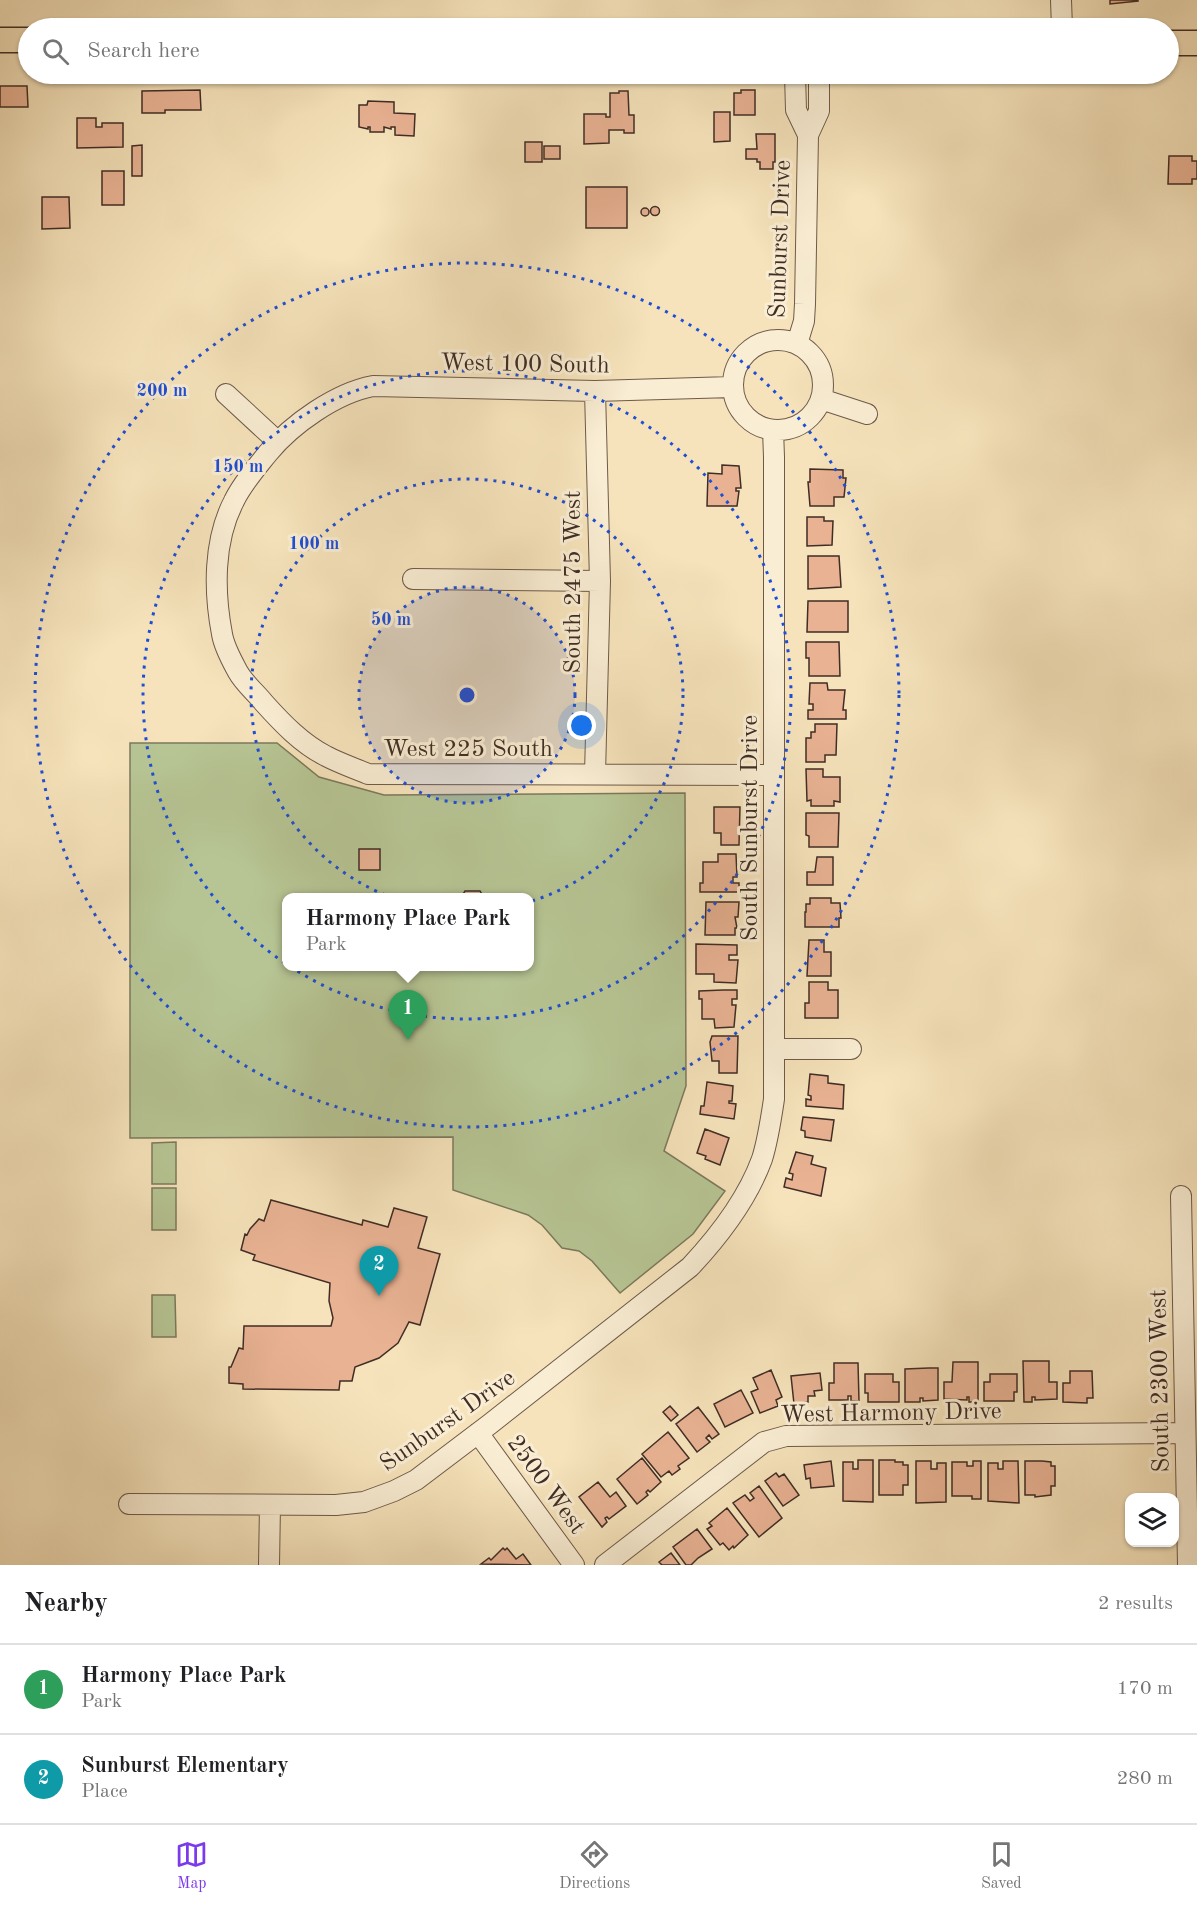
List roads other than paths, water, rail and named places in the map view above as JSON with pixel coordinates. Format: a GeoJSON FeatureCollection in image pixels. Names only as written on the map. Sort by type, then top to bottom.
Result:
{"type":"FeatureCollection","features":[{"type":"Feature","properties":{"kind":"main road"},"geometry":{"type":"LineString","coordinates":[[0,40],[18,40]]}},
{"type":"Feature","properties":{"kind":"main road"},"geometry":{"type":"LineString","coordinates":[[1179,43],[1197,43]]}},
{"type":"Feature","properties":{"kind":"street"},"geometry":{"type":"LineString","coordinates":[[1061,0],[1062,18]]}},
{"type":"Feature","properties":{"kind":"street","name":"Sunburst Drive"},"geometry":{"type":"LineString","coordinates":[[795,84],[796,110],[808,135]]}},
{"type":"Feature","properties":{"kind":"street","name":"Sunburst Drive"},"geometry":{"type":"LineString","coordinates":[[797,344],[804,321],[805,304],[808,135],[819,111],[819,84]]}},
{"type":"Feature","properties":{"kind":"street"},"geometry":{"type":"LineString","coordinates":[[782,340],[797,344],[808,351],[816,361],[823,386],[821,399],[814,412],[802,423],[788,429],[773,430],[760,427],[740,411],[732,387],[734,372],[741,358],[752,347],[767,341],[782,340]]}},
{"type":"Feature","properties":{"kind":"street","name":"West 100 South"},"geometry":{"type":"LineString","coordinates":[[278,442],[304,419],[360,388],[373,386],[596,391],[732,387]]}},
{"type":"Feature","properties":{"kind":"street","name":"South 2475 West"},"geometry":{"type":"LineString","coordinates":[[595,774],[600,581],[596,391]]}},
{"type":"Feature","properties":{"kind":"street"},"geometry":{"type":"LineString","coordinates":[[226,394],[278,442]]}},
{"type":"Feature","properties":{"kind":"street"},"geometry":{"type":"LineString","coordinates":[[821,399],[867,414]]}},
{"type":"Feature","properties":{"kind":"street","name":"South Sunburst Drive"},"geometry":{"type":"LineString","coordinates":[[732,1217],[748,1191],[762,1157],[774,1099],[773,430]]}},
{"type":"Feature","properties":{"kind":"street","name":"West 225 South"},"geometry":{"type":"LineString","coordinates":[[278,442],[255,468],[234,500],[227,517],[221,538],[216,594],[222,636],[239,675],[306,744],[325,756],[368,774],[774,775]]}},
{"type":"Feature","properties":{"kind":"street"},"geometry":{"type":"LineString","coordinates":[[413,579],[600,581]]}},
{"type":"Feature","properties":{"kind":"street"},"geometry":{"type":"LineString","coordinates":[[774,1049],[851,1049]]}},
{"type":"Feature","properties":{"kind":"street","name":"South 2300 West"},"geometry":{"type":"LineString","coordinates":[[1181,1196],[1190,1223],[1185,1433],[1188,1565]]}},
{"type":"Feature","properties":{"kind":"street","name":"Sunburst Drive"},"geometry":{"type":"LineString","coordinates":[[129,1504],[336,1505],[364,1502],[394,1491],[416,1480],[690,1267],[732,1217]]}},
{"type":"Feature","properties":{"kind":"street","name":"2500 West"},"geometry":{"type":"LineString","coordinates":[[478,1433],[574,1565]]}},
{"type":"Feature","properties":{"kind":"street","name":"West Harmony Drive"},"geometry":{"type":"LineString","coordinates":[[605,1565],[764,1442],[786,1436],[1185,1433]]}},
{"type":"Feature","properties":{"kind":"street"},"geometry":{"type":"LineString","coordinates":[[269,1565],[270,1505]]}},
{"type":"Feature","properties":{"kind":"place","name":"Harmony Place Park"},"geometry":{"type":"Point","coordinates":[408,1040]}},
{"type":"Feature","properties":{"kind":"place","name":"Sunburst Elementary"},"geometry":{"type":"Point","coordinates":[379,1296]}}]}
